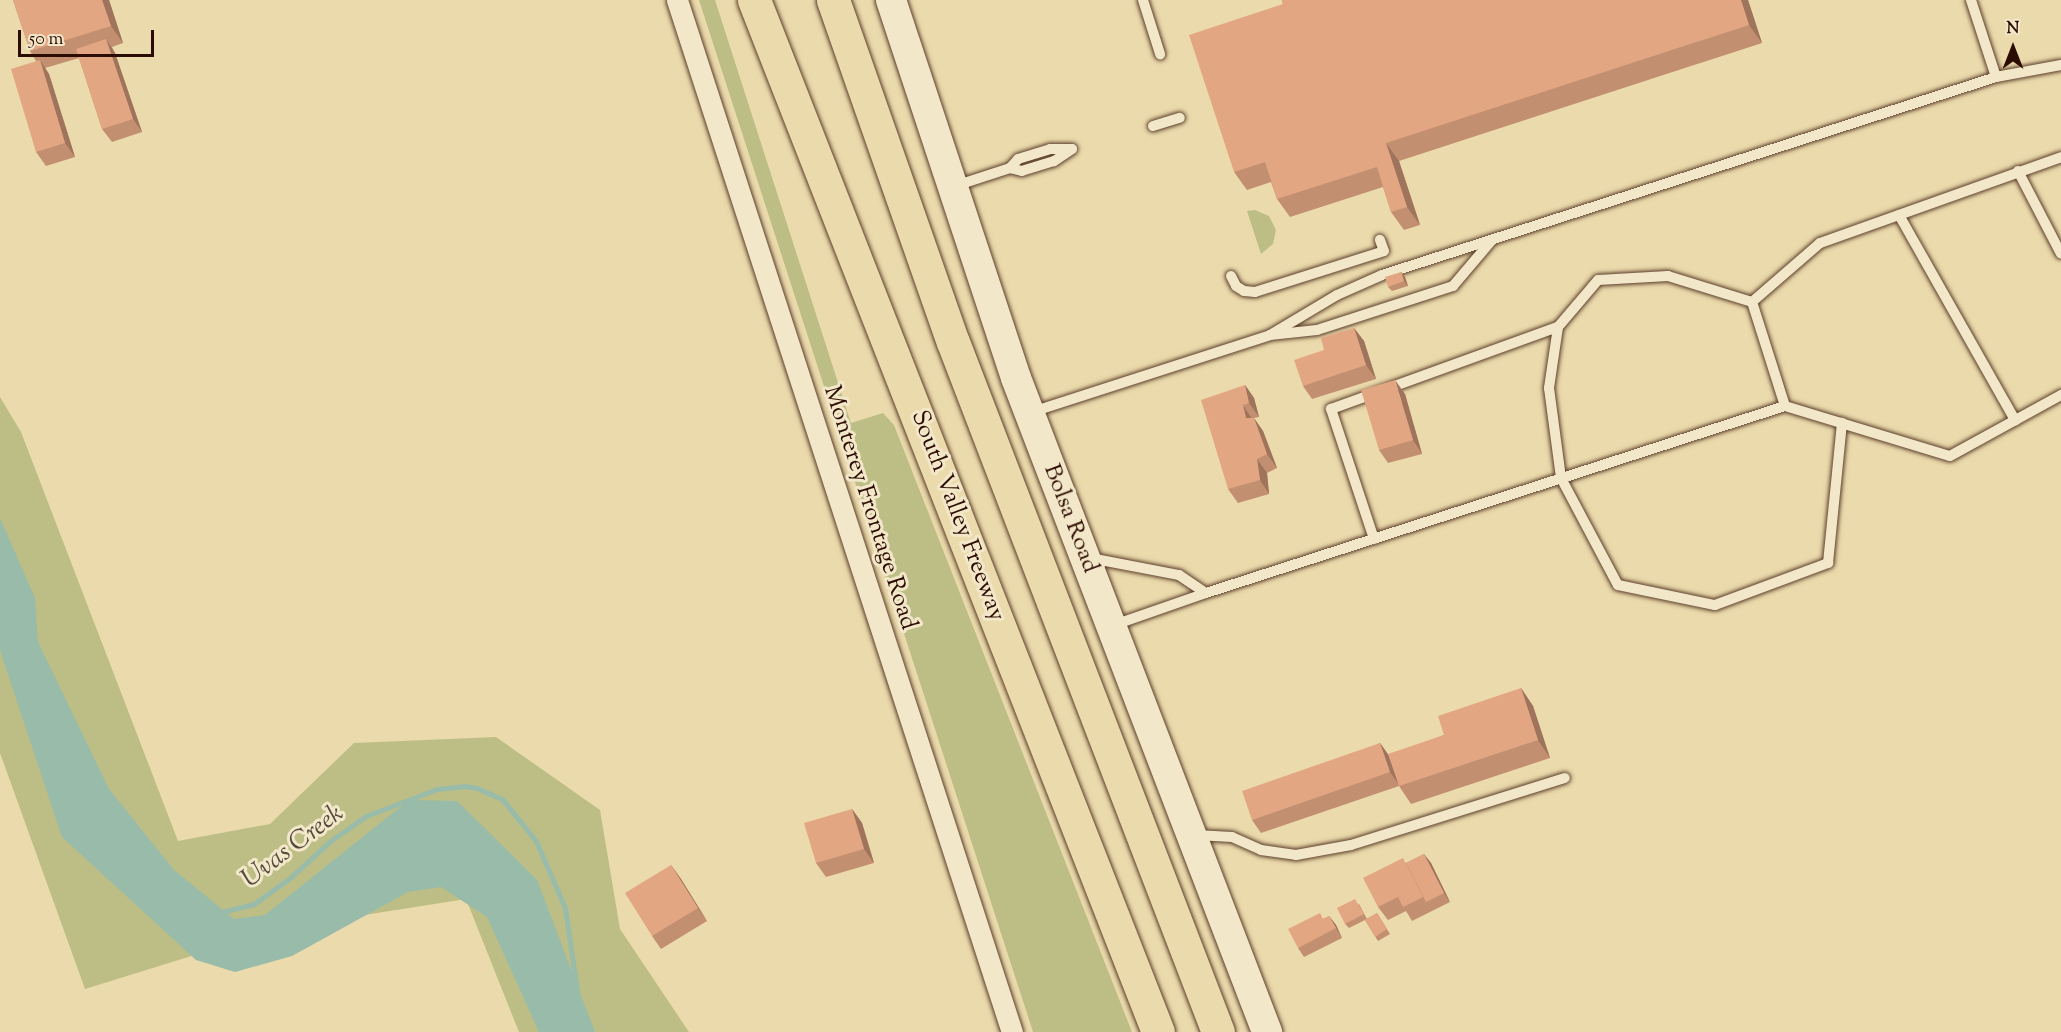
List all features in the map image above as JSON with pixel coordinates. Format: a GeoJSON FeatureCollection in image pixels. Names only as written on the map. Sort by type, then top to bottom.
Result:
{"type":"FeatureCollection","features":[{"type":"Feature","properties":{"kind":"highway","name":"South Valley Freeway"},"geometry":{"type":"LineString","coordinates":[[754,0],[1158,1032]]}},
{"type":"Feature","properties":{"kind":"highway"},"geometry":{"type":"LineString","coordinates":[[833,0],[953,342],[1218,1032]]}},
{"type":"Feature","properties":{"kind":"main road","name":"Bolsa Road"},"geometry":{"type":"LineString","coordinates":[[891,0],[1029,412],[1267,1032]]}},
{"type":"Feature","properties":{"kind":"street","name":"Monterey Frontage Road"},"geometry":{"type":"LineString","coordinates":[[677,0],[1012,1032]]}},
{"type":"Feature","properties":{"kind":"lane"},"geometry":{"type":"LineString","coordinates":[[1143,0],[1160,54]]}},
{"type":"Feature","properties":{"kind":"lane"},"geometry":{"type":"LineString","coordinates":[[1971,0],[1996,77]]}},
{"type":"Feature","properties":{"kind":"lane"},"geometry":{"type":"LineString","coordinates":[[1270,335],[1336,295],[1382,275],[1996,77],[2061,65]]}},
{"type":"Feature","properties":{"kind":"lane"},"geometry":{"type":"LineString","coordinates":[[1153,126],[1180,118]]}},
{"type":"Feature","properties":{"kind":"lane"},"geometry":{"type":"LineString","coordinates":[[952,187],[1010,168],[1018,159],[1050,149],[1072,149],[1054,161],[1022,171],[1010,168]]}},
{"type":"Feature","properties":{"kind":"lane"},"geometry":{"type":"LineString","coordinates":[[1752,302],[1820,243],[2018,171],[2061,158]]}},
{"type":"Feature","properties":{"kind":"lane"},"geometry":{"type":"LineString","coordinates":[[2018,171],[2061,254]]}},
{"type":"Feature","properties":{"kind":"lane"},"geometry":{"type":"LineString","coordinates":[[1899,215],[2015,420]]}},
{"type":"Feature","properties":{"kind":"lane"},"geometry":{"type":"LineString","coordinates":[[1029,412],[1270,335],[1317,330],[1453,286],[1492,239]]}},
{"type":"Feature","properties":{"kind":"lane"},"geometry":{"type":"LineString","coordinates":[[1231,276],[1236,286],[1244,291],[1255,292],[1384,251],[1380,240]]}},
{"type":"Feature","properties":{"kind":"lane"},"geometry":{"type":"LineString","coordinates":[[1374,539],[1331,409],[1558,327],[1598,280],[1668,276],[1752,302]]}},
{"type":"Feature","properties":{"kind":"lane"},"geometry":{"type":"LineString","coordinates":[[1752,302],[1785,406]]}},
{"type":"Feature","properties":{"kind":"lane"},"geometry":{"type":"LineString","coordinates":[[1558,327],[1549,388],[1561,478],[1617,585],[1715,605],[1827,563],[1842,423]]}},
{"type":"Feature","properties":{"kind":"lane"},"geometry":{"type":"LineString","coordinates":[[1111,626],[1206,593],[1785,406],[1950,456],[2061,395]]}},
{"type":"Feature","properties":{"kind":"lane"},"geometry":{"type":"LineString","coordinates":[[1084,557],[1179,575],[1206,593]]}},
{"type":"Feature","properties":{"kind":"lane"},"geometry":{"type":"LineString","coordinates":[[1190,835],[1232,837],[1261,850],[1296,855],[1351,845],[1565,778]]}},
{"type":"Feature","properties":{"kind":"green space"},"geometry":{"type":"Polygon","coordinates":[[[699,0],[715,0],[851,423],[883,413],[894,425],[1132,1032],[1033,1032],[699,0]]]}},
{"type":"Feature","properties":{"kind":"green space"},"geometry":{"type":"Polygon","coordinates":[[[1255,210],[1269,216],[1276,230],[1273,244],[1261,254],[1247,211],[1255,210]]]}},
{"type":"Feature","properties":{"kind":"green space"},"geometry":{"type":"Polygon","coordinates":[[[0,397],[21,432],[178,841],[270,824],[354,743],[496,737],[600,810],[620,929],[689,1032],[519,1032],[466,899],[282,928],[85,989],[0,753],[0,397]]]}},
{"type":"Feature","properties":{"kind":"shaded area"},"geometry":{"type":"Polygon","coordinates":[[[0,518],[35,598],[38,642],[109,789],[174,870],[234,919],[265,915],[409,800],[457,801],[537,880],[595,1032],[539,1032],[487,917],[441,887],[408,892],[292,956],[235,972],[196,960],[62,837],[0,650],[0,518]]]}},
{"type":"Feature","properties":{"kind":"building"},"geometry":{"type":"Polygon","coordinates":[[[13,0],[102,0],[111,26],[30,51],[13,0]]]}},
{"type":"Feature","properties":{"kind":"building"},"geometry":{"type":"Polygon","coordinates":[[[1282,0],[1741,0],[1749,25],[1386,143],[1407,207],[1391,212],[1377,167],[1277,199],[1265,162],[1234,172],[1189,35],[1283,4],[1282,0]]]}},
{"type":"Feature","properties":{"kind":"building"},"geometry":{"type":"Polygon","coordinates":[[[106,39],[133,119],[102,129],[76,49],[106,39]]]}},
{"type":"Feature","properties":{"kind":"building"},"geometry":{"type":"Polygon","coordinates":[[[40,60],[65,143],[36,152],[11,69],[40,60]]]}},
{"type":"Feature","properties":{"kind":"building"},"geometry":{"type":"Polygon","coordinates":[[[1401,272],[1404,281],[1388,287],[1385,277],[1401,272]]]}},
{"type":"Feature","properties":{"kind":"building"},"geometry":{"type":"Polygon","coordinates":[[[1354,328],[1366,365],[1303,386],[1294,360],[1324,350],[1321,338],[1354,328]]]}},
{"type":"Feature","properties":{"kind":"building"},"geometry":{"type":"Polygon","coordinates":[[[1395,380],[1413,440],[1379,450],[1361,390],[1395,380]]]}},
{"type":"Feature","properties":{"kind":"building"},"geometry":{"type":"Polygon","coordinates":[[[1245,385],[1249,403],[1243,405],[1246,418],[1254,418],[1267,454],[1257,459],[1260,480],[1228,489],[1201,400],[1245,385]]]}},
{"type":"Feature","properties":{"kind":"building"},"geometry":{"type":"Polygon","coordinates":[[[1521,688],[1538,740],[1399,786],[1388,754],[1444,735],[1438,716],[1521,688]]]}},
{"type":"Feature","properties":{"kind":"building"},"geometry":{"type":"Polygon","coordinates":[[[1380,743],[1390,772],[1252,820],[1242,791],[1380,743]]]}},
{"type":"Feature","properties":{"kind":"building"},"geometry":{"type":"Polygon","coordinates":[[[852,809],[864,849],[816,863],[804,823],[852,809]]]}},
{"type":"Feature","properties":{"kind":"building"},"geometry":{"type":"Polygon","coordinates":[[[1424,854],[1444,893],[1426,902],[1406,863],[1424,854]]]}},
{"type":"Feature","properties":{"kind":"building"},"geometry":{"type":"Polygon","coordinates":[[[1403,858],[1423,897],[1403,907],[1398,897],[1378,907],[1363,878],[1403,858]]]}},
{"type":"Feature","properties":{"kind":"building"},"geometry":{"type":"Polygon","coordinates":[[[671,865],[698,908],[652,936],[625,893],[671,865]]]}},
{"type":"Feature","properties":{"kind":"building"},"geometry":{"type":"Polygon","coordinates":[[[1355,899],[1364,914],[1345,924],[1337,908],[1355,899]]]}},
{"type":"Feature","properties":{"kind":"building"},"geometry":{"type":"Polygon","coordinates":[[[1320,913],[1323,919],[1329,916],[1336,928],[1298,948],[1288,929],[1320,913]]]}},
{"type":"Feature","properties":{"kind":"building"},"geometry":{"type":"Polygon","coordinates":[[[1377,913],[1387,929],[1375,937],[1365,920],[1377,913]]]}},
{"type":"Feature","properties":{"kind":"waterway","name":"Uvas Creek"},"geometry":{"type":"LineString","coordinates":[[218,913],[254,904],[291,877],[329,842],[366,816],[437,789],[464,786],[477,788],[502,799],[536,841],[565,908],[577,990]]}}]}
